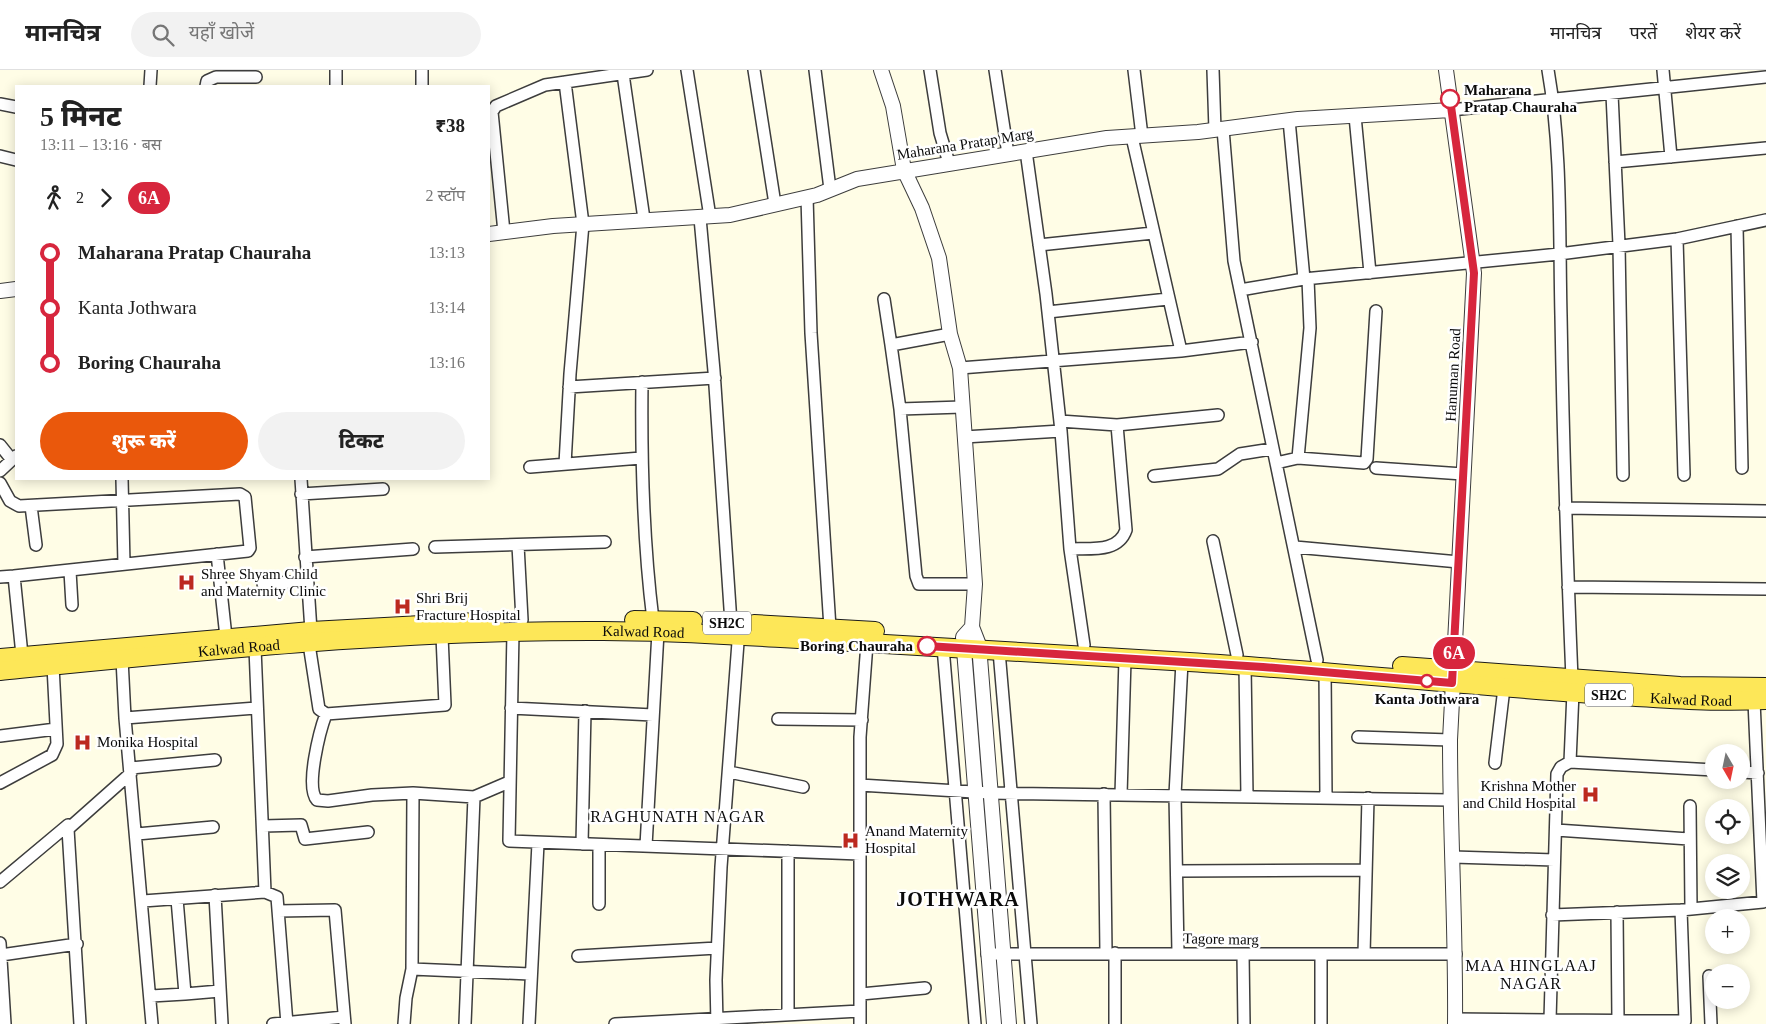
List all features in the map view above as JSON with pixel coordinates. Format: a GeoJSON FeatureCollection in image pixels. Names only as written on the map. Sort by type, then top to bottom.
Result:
{"type":"FeatureCollection","features":[{"type":"Feature","properties":{"kind":"main road","name":"Kalwad Road"},"geometry":{"type":"LineString","coordinates":[[0,658],[226,638],[442,636],[518,626]]}},
{"type":"Feature","properties":{"kind":"main road","name":"Kalwad Road"},"geometry":{"type":"LineString","coordinates":[[0,671],[255,648],[310,637],[518,626],[830,628],[972,640],[1084,645],[1241,660],[1572,686],[1735,694],[1760,700]]}},
{"type":"Feature","properties":{"kind":"main road","name":"Kalwad Road"},"geometry":{"type":"LineString","coordinates":[[736,627],[867,643],[943,647],[972,640],[999,651],[1182,662],[1241,660]]}},
{"type":"Feature","properties":{"kind":"main road","name":"Kalwad Road"},"geometry":{"type":"LineString","coordinates":[[1453,676],[1504,688],[1572,686]]}},
{"type":"Feature","properties":{"kind":"main road","name":"Kalwad Road"},"geometry":{"type":"LineString","coordinates":[[1735,694],[1766,686]]}},
{"type":"Feature","properties":{"kind":"street"},"geometry":{"type":"LineString","coordinates":[[150,85],[151,70]]}},
{"type":"Feature","properties":{"kind":"street"},"geometry":{"type":"LineString","coordinates":[[336,70],[336,85]]}},
{"type":"Feature","properties":{"kind":"street"},"geometry":{"type":"LineString","coordinates":[[422,70],[422,85]]}},
{"type":"Feature","properties":{"kind":"street"},"geometry":{"type":"LineString","coordinates":[[504,232],[492,112],[501,102],[545,85],[647,70]]}},
{"type":"Feature","properties":{"kind":"street"},"geometry":{"type":"LineString","coordinates":[[687,70],[705,217],[715,378],[736,627],[729,772],[717,948],[716,1021]]}},
{"type":"Feature","properties":{"kind":"street"},"geometry":{"type":"LineString","coordinates":[[754,70],[775,204]]}},
{"type":"Feature","properties":{"kind":"street"},"geometry":{"type":"LineString","coordinates":[[815,70],[830,189]]}},
{"type":"Feature","properties":{"kind":"street"},"geometry":{"type":"LineString","coordinates":[[881,70],[893,106],[904,170],[922,208],[939,258],[950,334],[960,368],[975,584],[972,640],[974,792],[994,1024]]}},
{"type":"Feature","properties":{"kind":"street"},"geometry":{"type":"LineString","coordinates":[[930,70],[940,133],[949,163]]}},
{"type":"Feature","properties":{"kind":"street"},"geometry":{"type":"LineString","coordinates":[[994,70],[1008,154]]}},
{"type":"Feature","properties":{"kind":"street"},"geometry":{"type":"LineString","coordinates":[[1134,70],[1137,136],[1153,233],[1181,351]]}},
{"type":"Feature","properties":{"kind":"street"},"geometry":{"type":"LineString","coordinates":[[1214,70],[1234,261],[1252,342],[1272,449],[1321,666],[1326,797]]}},
{"type":"Feature","properties":{"kind":"street","name":"Hanuman Road"},"geometry":{"type":"LineString","coordinates":[[1446,70],[1474,273],[1450,740],[1450,800],[1456,954],[1455,1021]]}},
{"type":"Feature","properties":{"kind":"street"},"geometry":{"type":"LineString","coordinates":[[1548,70],[1553,101],[1559,254],[1565,508],[1572,686],[1570,762]]}},
{"type":"Feature","properties":{"kind":"street"},"geometry":{"type":"LineString","coordinates":[[1663,70],[1671,157]]}},
{"type":"Feature","properties":{"kind":"street"},"geometry":{"type":"LineString","coordinates":[[623,74],[644,219]]}},
{"type":"Feature","properties":{"kind":"street"},"geometry":{"type":"LineString","coordinates":[[206,85],[207,81],[216,77],[256,78]]}},
{"type":"Feature","properties":{"kind":"street"},"geometry":{"type":"LineString","coordinates":[[1451,110],[1553,101],[1766,77]]}},
{"type":"Feature","properties":{"kind":"street"},"geometry":{"type":"LineString","coordinates":[[564,464],[583,224],[565,82]]}},
{"type":"Feature","properties":{"kind":"street"},"geometry":{"type":"LineString","coordinates":[[1612,94],[1620,245],[1623,475]]}},
{"type":"Feature","properties":{"kind":"street"},"geometry":{"type":"LineString","coordinates":[[0,104],[15,107]]}},
{"type":"Feature","properties":{"kind":"street","name":"Maharana Pratap Marg"},"geometry":{"type":"LineString","coordinates":[[490,234],[644,219],[730,215],[807,197],[856,180],[904,170],[1106,138],[1219,130],[1289,120],[1451,110]]}},
{"type":"Feature","properties":{"kind":"street"},"geometry":{"type":"LineString","coordinates":[[1355,116],[1370,273]]}},
{"type":"Feature","properties":{"kind":"street"},"geometry":{"type":"LineString","coordinates":[[1289,120],[1310,328],[1298,458]]}},
{"type":"Feature","properties":{"kind":"street"},"geometry":{"type":"LineString","coordinates":[[1615,162],[1766,148]]}},
{"type":"Feature","properties":{"kind":"street"},"geometry":{"type":"LineString","coordinates":[[1026,151],[1048,312],[1070,549],[1084,645]]}},
{"type":"Feature","properties":{"kind":"street"},"geometry":{"type":"LineString","coordinates":[[0,156],[15,160]]}},
{"type":"Feature","properties":{"kind":"street"},"geometry":{"type":"LineString","coordinates":[[807,197],[811,333],[830,628]]}},
{"type":"Feature","properties":{"kind":"street"},"geometry":{"type":"LineString","coordinates":[[1240,290],[1306,279],[1559,254],[1677,238],[1766,220]]}},
{"type":"Feature","properties":{"kind":"street"},"geometry":{"type":"LineString","coordinates":[[1737,226],[1742,468]]}},
{"type":"Feature","properties":{"kind":"street"},"geometry":{"type":"LineString","coordinates":[[1039,245],[1153,233]]}},
{"type":"Feature","properties":{"kind":"street"},"geometry":{"type":"LineString","coordinates":[[1677,238],[1684,475]]}},
{"type":"Feature","properties":{"kind":"street"},"geometry":{"type":"LineString","coordinates":[[0,291],[15,289]]}},
{"type":"Feature","properties":{"kind":"street"},"geometry":{"type":"LineString","coordinates":[[1048,312],[1168,298]]}},
{"type":"Feature","properties":{"kind":"street"},"geometry":{"type":"LineString","coordinates":[[884,299],[900,409],[916,576],[919,584],[975,584]]}},
{"type":"Feature","properties":{"kind":"street"},"geometry":{"type":"LineString","coordinates":[[1276,463],[1298,458],[1364,463],[1368,458],[1376,311]]}},
{"type":"Feature","properties":{"kind":"street"},"geometry":{"type":"LineString","coordinates":[[891,345],[950,334]]}},
{"type":"Feature","properties":{"kind":"street"},"geometry":{"type":"LineString","coordinates":[[960,368],[1181,351],[1252,342]]}},
{"type":"Feature","properties":{"kind":"street"},"geometry":{"type":"LineString","coordinates":[[569,387],[715,378]]}},
{"type":"Feature","properties":{"kind":"street"},"geometry":{"type":"LineString","coordinates":[[642,382],[641,458],[645,552],[656,626],[646,846]]}},
{"type":"Feature","properties":{"kind":"street"},"geometry":{"type":"LineString","coordinates":[[900,409],[962,407]]}},
{"type":"Feature","properties":{"kind":"street"},"geometry":{"type":"LineString","coordinates":[[964,437],[1060,426],[1117,425],[1218,415]]}},
{"type":"Feature","properties":{"kind":"street"},"geometry":{"type":"LineString","coordinates":[[1070,549],[1115,546],[1124,537],[1126,530],[1117,425]]}},
{"type":"Feature","properties":{"kind":"street"},"geometry":{"type":"LineString","coordinates":[[0,445],[14,458],[0,471]]}},
{"type":"Feature","properties":{"kind":"street"},"geometry":{"type":"LineString","coordinates":[[1154,476],[1218,469],[1240,454],[1272,449]]}},
{"type":"Feature","properties":{"kind":"street"},"geometry":{"type":"LineString","coordinates":[[530,467],[641,458]]}},
{"type":"Feature","properties":{"kind":"street"},"geometry":{"type":"LineString","coordinates":[[1376,468],[1464,474]]}},
{"type":"Feature","properties":{"kind":"street"},"geometry":{"type":"LineString","coordinates":[[122,480],[124,564]]}},
{"type":"Feature","properties":{"kind":"street"},"geometry":{"type":"LineString","coordinates":[[301,480],[310,637],[319,708],[326,714],[445,705],[442,636]]}},
{"type":"Feature","properties":{"kind":"street"},"geometry":{"type":"LineString","coordinates":[[0,483],[10,501],[19,506],[242,494],[245,496],[250,549],[70,571],[0,577]]}},
{"type":"Feature","properties":{"kind":"street"},"geometry":{"type":"LineString","coordinates":[[301,494],[384,488]]}},
{"type":"Feature","properties":{"kind":"street"},"geometry":{"type":"LineString","coordinates":[[32,506],[36,545]]}},
{"type":"Feature","properties":{"kind":"street"},"geometry":{"type":"LineString","coordinates":[[1565,508],[1766,511]]}},
{"type":"Feature","properties":{"kind":"street"},"geometry":{"type":"LineString","coordinates":[[1213,541],[1241,660],[1247,796]]}},
{"type":"Feature","properties":{"kind":"street"},"geometry":{"type":"LineString","coordinates":[[435,547],[606,542]]}},
{"type":"Feature","properties":{"kind":"street"},"geometry":{"type":"LineString","coordinates":[[518,545],[518,626],[512,708],[509,842],[860,854]]}},
{"type":"Feature","properties":{"kind":"street"},"geometry":{"type":"LineString","coordinates":[[1295,547],[1459,562]]}},
{"type":"Feature","properties":{"kind":"street"},"geometry":{"type":"LineString","coordinates":[[305,557],[413,549]]}},
{"type":"Feature","properties":{"kind":"street"},"geometry":{"type":"LineString","coordinates":[[217,554],[226,638]]}},
{"type":"Feature","properties":{"kind":"street"},"geometry":{"type":"LineString","coordinates":[[70,571],[72,605]]}},
{"type":"Feature","properties":{"kind":"street"},"geometry":{"type":"LineString","coordinates":[[14,576],[22,656]]}},
{"type":"Feature","properties":{"kind":"street"},"geometry":{"type":"LineString","coordinates":[[263,584],[307,581]]}},
{"type":"Feature","properties":{"kind":"street"},"geometry":{"type":"LineString","coordinates":[[1568,587],[1766,589]]}},
{"type":"Feature","properties":{"kind":"street"},"geometry":{"type":"LineString","coordinates":[[972,640],[990,793],[1009,1024]]}},
{"type":"Feature","properties":{"kind":"street"},"geometry":{"type":"LineString","coordinates":[[860,1024],[860,785],[867,643]]}},
{"type":"Feature","properties":{"kind":"street"},"geometry":{"type":"LineString","coordinates":[[943,647],[976,1024]]}},
{"type":"Feature","properties":{"kind":"street"},"geometry":{"type":"LineString","coordinates":[[255,648],[265,892]]}},
{"type":"Feature","properties":{"kind":"street"},"geometry":{"type":"LineString","coordinates":[[999,651],[1031,1024]]}},
{"type":"Feature","properties":{"kind":"street"},"geometry":{"type":"LineString","coordinates":[[122,659],[152,1024]]}},
{"type":"Feature","properties":{"kind":"street"},"geometry":{"type":"LineString","coordinates":[[1121,794],[1125,659]]}},
{"type":"Feature","properties":{"kind":"street"},"geometry":{"type":"LineString","coordinates":[[1178,953],[1178,871],[1175,795],[1182,662]]}},
{"type":"Feature","properties":{"kind":"street"},"geometry":{"type":"LineString","coordinates":[[0,783],[52,755],[56,744],[53,666]]}},
{"type":"Feature","properties":{"kind":"street"},"geometry":{"type":"LineString","coordinates":[[1495,763],[1504,688]]}},
{"type":"Feature","properties":{"kind":"street"},"geometry":{"type":"LineString","coordinates":[[1552,915],[1686,909],[1763,902],[1763,810],[1758,773],[1760,700]]}},
{"type":"Feature","properties":{"kind":"street"},"geometry":{"type":"LineString","coordinates":[[126,718],[257,708]]}},
{"type":"Feature","properties":{"kind":"street"},"geometry":{"type":"LineString","coordinates":[[512,708],[653,715]]}},
{"type":"Feature","properties":{"kind":"street"},"geometry":{"type":"LineString","coordinates":[[582,844],[586,711]]}},
{"type":"Feature","properties":{"kind":"street"},"geometry":{"type":"LineString","coordinates":[[326,714],[319,734],[312,785],[317,800],[328,801],[413,793],[474,796],[509,782]]}},
{"type":"Feature","properties":{"kind":"street"},"geometry":{"type":"LineString","coordinates":[[778,719],[862,720]]}},
{"type":"Feature","properties":{"kind":"street"},"geometry":{"type":"LineString","coordinates":[[0,736],[56,729]]}},
{"type":"Feature","properties":{"kind":"street"},"geometry":{"type":"LineString","coordinates":[[1358,738],[1450,740]]}},
{"type":"Feature","properties":{"kind":"street"},"geometry":{"type":"LineString","coordinates":[[68,829],[131,770],[215,760]]}},
{"type":"Feature","properties":{"kind":"street"},"geometry":{"type":"LineString","coordinates":[[1550,1020],[1557,774],[1561,768],[1570,762],[1705,770]]}},
{"type":"Feature","properties":{"kind":"street"},"geometry":{"type":"LineString","coordinates":[[729,772],[803,787]]}},
{"type":"Feature","properties":{"kind":"street"},"geometry":{"type":"LineString","coordinates":[[1750,773],[1758,773]]}},
{"type":"Feature","properties":{"kind":"street"},"geometry":{"type":"LineString","coordinates":[[860,785],[990,793],[1450,800]]}},
{"type":"Feature","properties":{"kind":"street"},"geometry":{"type":"LineString","coordinates":[[404,1024],[406,998],[412,969],[413,793]]}},
{"type":"Feature","properties":{"kind":"street"},"geometry":{"type":"LineString","coordinates":[[1104,794],[1110,953],[1115,1024]]}},
{"type":"Feature","properties":{"kind":"street"},"geometry":{"type":"LineString","coordinates":[[466,1024],[474,796]]}},
{"type":"Feature","properties":{"kind":"street"},"geometry":{"type":"LineString","coordinates":[[1364,954],[1368,798]]}},
{"type":"Feature","properties":{"kind":"street"},"geometry":{"type":"LineString","coordinates":[[1455,1021],[1618,1020],[1685,1022],[1686,909],[1690,806]]}},
{"type":"Feature","properties":{"kind":"street"},"geometry":{"type":"LineString","coordinates":[[0,882],[68,825],[77,944],[80,1024]]}},
{"type":"Feature","properties":{"kind":"street"},"geometry":{"type":"LineString","coordinates":[[263,826],[301,825],[305,840],[368,832]]}},
{"type":"Feature","properties":{"kind":"street"},"geometry":{"type":"LineString","coordinates":[[137,834],[213,827]]}},
{"type":"Feature","properties":{"kind":"street"},"geometry":{"type":"LineString","coordinates":[[1556,830],[1689,839]]}},
{"type":"Feature","properties":{"kind":"street"},"geometry":{"type":"LineString","coordinates":[[529,1024],[538,843]]}},
{"type":"Feature","properties":{"kind":"street"},"geometry":{"type":"LineString","coordinates":[[598,904],[599,845]]}},
{"type":"Feature","properties":{"kind":"street"},"geometry":{"type":"LineString","coordinates":[[788,851],[788,1014]]}},
{"type":"Feature","properties":{"kind":"street"},"geometry":{"type":"LineString","coordinates":[[1453,857],[1554,860]]}},
{"type":"Feature","properties":{"kind":"street"},"geometry":{"type":"LineString","coordinates":[[1178,871],[1366,870]]}},
{"type":"Feature","properties":{"kind":"street"},"geometry":{"type":"LineString","coordinates":[[143,902],[265,892],[277,897],[288,1024]]}},
{"type":"Feature","properties":{"kind":"street"},"geometry":{"type":"LineString","coordinates":[[215,895],[222,1024]]}},
{"type":"Feature","properties":{"kind":"street"},"geometry":{"type":"LineString","coordinates":[[177,899],[185,994]]}},
{"type":"Feature","properties":{"kind":"street"},"geometry":{"type":"LineString","coordinates":[[273,1024],[344,1021],[335,910],[278,911]]}},
{"type":"Feature","properties":{"kind":"street"},"geometry":{"type":"LineString","coordinates":[[1617,912],[1618,1020]]}},
{"type":"Feature","properties":{"kind":"street"},"geometry":{"type":"LineString","coordinates":[[5,1024],[1,949],[77,944]]}},
{"type":"Feature","properties":{"kind":"street"},"geometry":{"type":"LineString","coordinates":[[578,956],[717,948]]}},
{"type":"Feature","properties":{"kind":"street","name":"Tagore marg"},"geometry":{"type":"LineString","coordinates":[[987,954],[1456,954]]}},
{"type":"Feature","properties":{"kind":"street"},"geometry":{"type":"LineString","coordinates":[[1243,954],[1244,1024]]}},
{"type":"Feature","properties":{"kind":"street"},"geometry":{"type":"LineString","coordinates":[[1321,954],[1321,1024]]}},
{"type":"Feature","properties":{"kind":"street"},"geometry":{"type":"LineString","coordinates":[[412,969],[468,973],[530,974]]}},
{"type":"Feature","properties":{"kind":"street"},"geometry":{"type":"LineString","coordinates":[[861,994],[925,988]]}},
{"type":"Feature","properties":{"kind":"street"},"geometry":{"type":"LineString","coordinates":[[151,996],[220,991]]}},
{"type":"Feature","properties":{"kind":"street"},"geometry":{"type":"LineString","coordinates":[[1710,1009],[1711,1024]]}},
{"type":"Feature","properties":{"kind":"street"},"geometry":{"type":"LineString","coordinates":[[615,1024],[716,1021],[788,1014],[860,1011]]}},
{"type":"Feature","properties":{"kind":"bus line","name":"6A"},"geometry":{"type":"LineString","coordinates":[[927,646],[1326,671],[1452,683],[1474,273],[1450,99]]}},
{"type":"Feature","properties":{"kind":"place","name":"Maharana Pratap Chauraha"},"geometry":{"type":"Point","coordinates":[1450,99]}},
{"type":"Feature","properties":{"kind":"place","name":"Shree Shyam Child and Maternity Clinic"},"geometry":{"type":"Point","coordinates":[187,583]}},
{"type":"Feature","properties":{"kind":"place","name":"Shri Brij Fracture Hospital"},"geometry":{"type":"Point","coordinates":[402,607]}},
{"type":"Feature","properties":{"kind":"place","name":"Boring Chauraha"},"geometry":{"type":"Point","coordinates":[927,646]}},
{"type":"Feature","properties":{"kind":"place","name":"Kanta Jothwara"},"geometry":{"type":"Point","coordinates":[1427,681]}},
{"type":"Feature","properties":{"kind":"place","name":"Monika Hospital"},"geometry":{"type":"Point","coordinates":[83,742]}},
{"type":"Feature","properties":{"kind":"place","name":"Krishna Mother and Child Hospital"},"geometry":{"type":"Point","coordinates":[1590,795]}},
{"type":"Feature","properties":{"kind":"place","name":"Anand Maternity Hospital"},"geometry":{"type":"Point","coordinates":[851,840]}},
{"type":"Feature","properties":{"kind":"district","name":"RAGHUNATH NAGAR"},"geometry":{"type":"Point","coordinates":[678,816]}},
{"type":"Feature","properties":{"kind":"district","name":"JOTHWARA"},"geometry":{"type":"Point","coordinates":[958,899]}},
{"type":"Feature","properties":{"kind":"district","name":"MAA HINGLAAJ NAGAR"},"geometry":{"type":"Point","coordinates":[1531,974]}}]}
